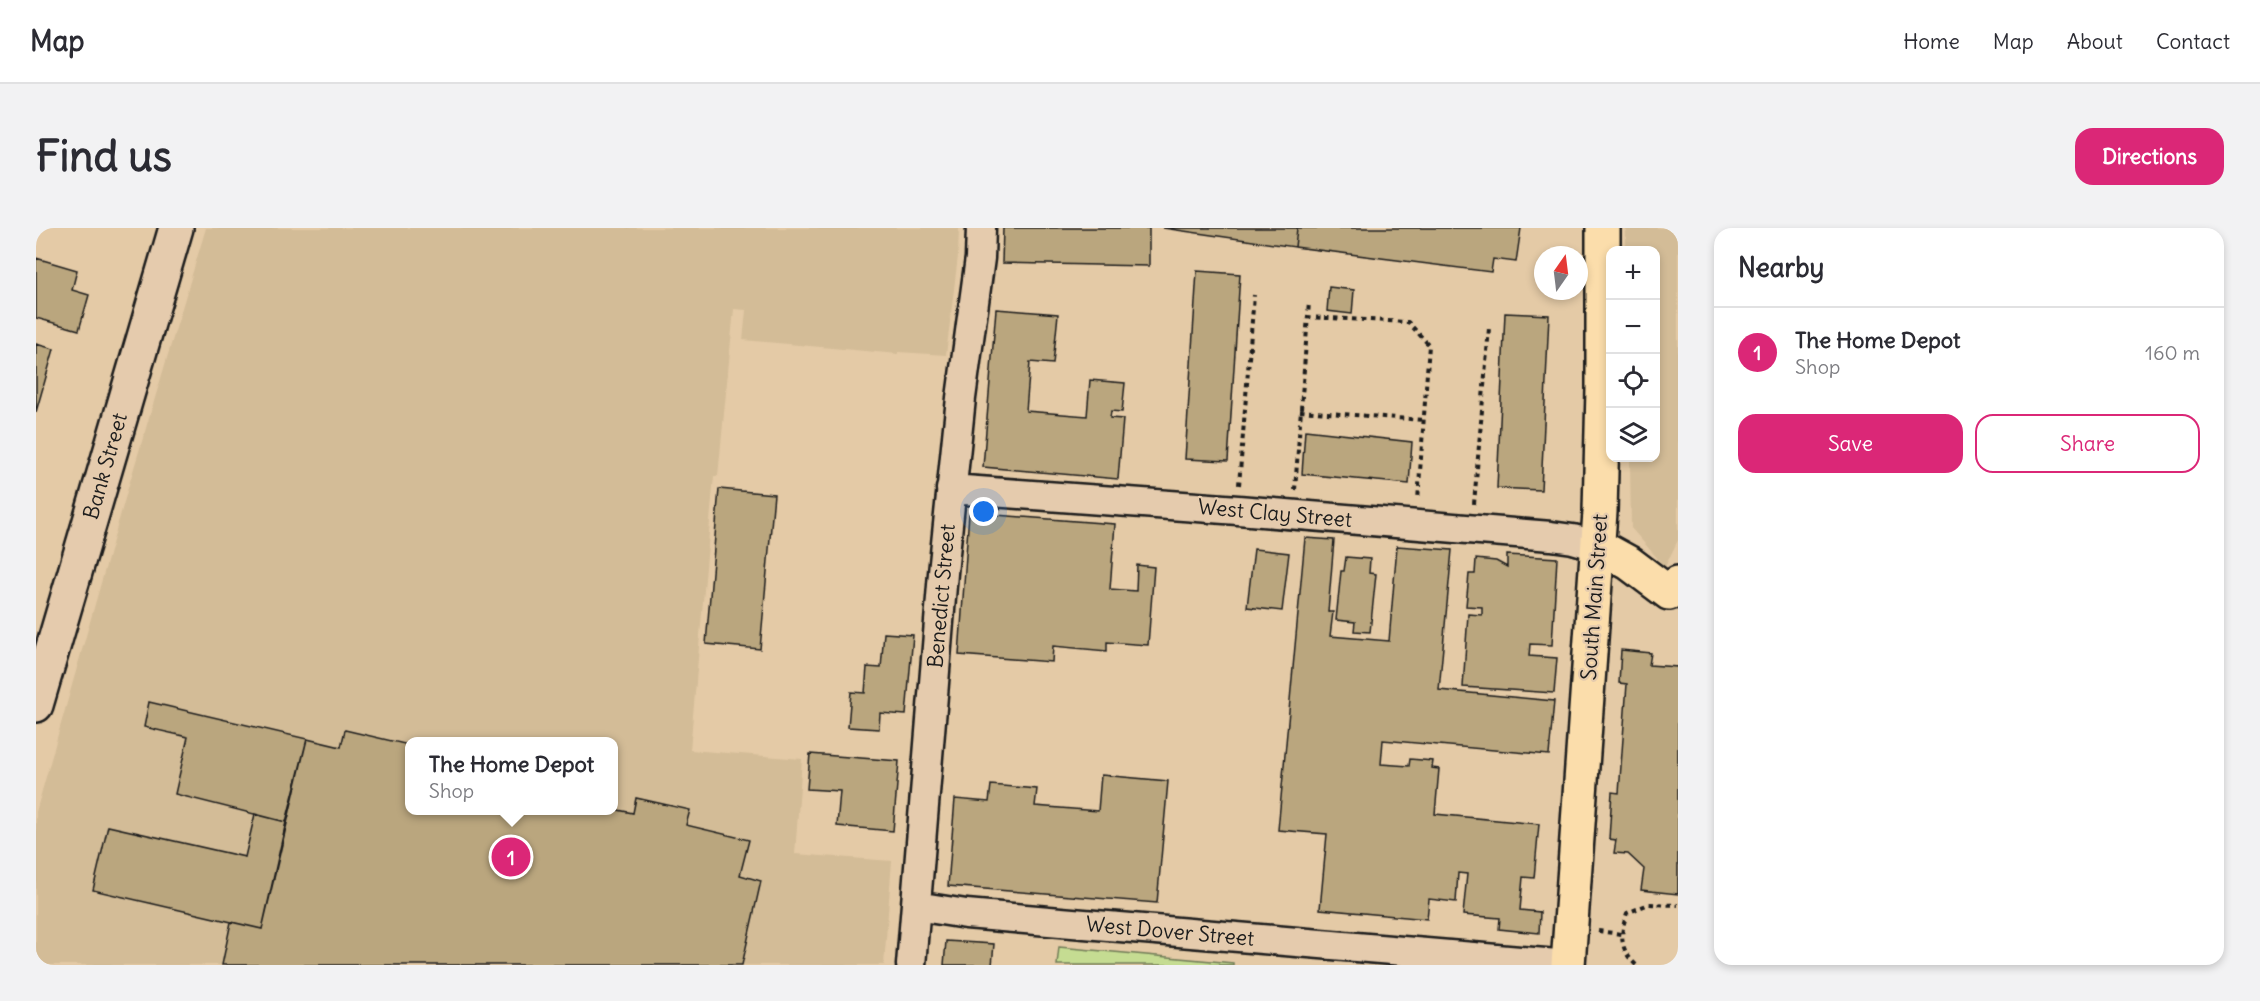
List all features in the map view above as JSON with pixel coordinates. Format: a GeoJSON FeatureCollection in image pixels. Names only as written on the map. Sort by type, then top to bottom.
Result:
{"type":"FeatureCollection","features":[{"type":"Feature","properties":{"kind":"main road","name":"Bank Street"},"geometry":{"type":"LineString","coordinates":[[36,705],[176,228]]}},
{"type":"Feature","properties":{"kind":"main road","name":"South Main Street"},"geometry":{"type":"LineString","coordinates":[[1569,965],[1598,546],[1603,400],[1603,228]]}},
{"type":"Feature","properties":{"kind":"main road"},"geometry":{"type":"LineString","coordinates":[[1598,546],[1675,592]]}},
{"type":"Feature","properties":{"kind":"street","name":"Benedict Street"},"geometry":{"type":"LineString","coordinates":[[911,965],[951,489],[962,386],[975,300],[981,228]]}},
{"type":"Feature","properties":{"kind":"street","name":"West Clay Street"},"geometry":{"type":"LineString","coordinates":[[951,489],[1416,524],[1551,536],[1598,546]]}},
{"type":"Feature","properties":{"kind":"street","name":"West Dover Street"},"geometry":{"type":"LineString","coordinates":[[916,906],[966,914],[1569,965]]}},
{"type":"Feature","properties":{"kind":"path"},"geometry":{"type":"LineString","coordinates":[[1238,510],[1254,295]]}},
{"type":"Feature","properties":{"kind":"path"},"geometry":{"type":"LineString","coordinates":[[1293,514],[1309,302]]}},
{"type":"Feature","properties":{"kind":"path"},"geometry":{"type":"LineString","coordinates":[[1307,317],[1408,322],[1429,345],[1416,524]]}},
{"type":"Feature","properties":{"kind":"path"},"geometry":{"type":"LineString","coordinates":[[1472,529],[1489,328]]}},
{"type":"Feature","properties":{"kind":"path"},"geometry":{"type":"LineString","coordinates":[[1300,411],[1424,420]]}},
{"type":"Feature","properties":{"kind":"path"},"geometry":{"type":"LineString","coordinates":[[1636,965],[1622,946],[1621,934],[1628,913],[1649,904],[1678,905]]}},
{"type":"Feature","properties":{"kind":"shaded area"},"geometry":{"type":"Polygon","coordinates":[[[206,228],[959,228],[958,256],[946,355],[898,352],[898,354],[743,340],[746,310],[734,309],[718,476],[714,476],[690,750],[802,759],[795,854],[892,861],[884,965],[36,965],[36,812],[128,488],[206,228]]]}},
{"type":"Feature","properties":{"kind":"shaded area"},"geometry":{"type":"Polygon","coordinates":[[[1626,228],[1678,228],[1678,540],[1665,567],[1631,528],[1630,462],[1660,462],[1660,246],[1626,246],[1626,228]]]}},
{"type":"Feature","properties":{"kind":"green space"},"geometry":{"type":"Polygon","coordinates":[[[1059,947],[1233,963],[1233,965],[1057,965],[1059,947]]]}},
{"type":"Feature","properties":{"kind":"building"},"geometry":{"type":"Polygon","coordinates":[[[1003,228],[1149,228],[1149,266],[1002,263],[1003,228]]]}},
{"type":"Feature","properties":{"kind":"building"},"geometry":{"type":"Polygon","coordinates":[[[1163,228],[1297,228],[1295,247],[1163,228]]]}},
{"type":"Feature","properties":{"kind":"building"},"geometry":{"type":"Polygon","coordinates":[[[1297,228],[1521,228],[1516,262],[1493,259],[1491,272],[1295,247],[1297,228]]]}},
{"type":"Feature","properties":{"kind":"building"},"geometry":{"type":"Polygon","coordinates":[[[36,258],[77,270],[72,290],[89,295],[79,330],[36,318],[36,258]]]}},
{"type":"Feature","properties":{"kind":"building"},"geometry":{"type":"Polygon","coordinates":[[[1197,271],[1240,274],[1228,461],[1185,459],[1197,271]]]}},
{"type":"Feature","properties":{"kind":"building"},"geometry":{"type":"Polygon","coordinates":[[[1329,287],[1354,290],[1352,314],[1327,311],[1329,287]]]}},
{"type":"Feature","properties":{"kind":"building"},"geometry":{"type":"Polygon","coordinates":[[[996,309],[1058,314],[1053,364],[1030,362],[1026,411],[1087,416],[1090,380],[1125,383],[1122,412],[1111,411],[1110,418],[1123,419],[1118,479],[983,467],[996,309]]]}},
{"type":"Feature","properties":{"kind":"building"},"geometry":{"type":"Polygon","coordinates":[[[1505,313],[1549,315],[1541,490],[1497,488],[1505,313]]]}},
{"type":"Feature","properties":{"kind":"building"},"geometry":{"type":"Polygon","coordinates":[[[36,344],[54,349],[36,412],[36,344]]]}},
{"type":"Feature","properties":{"kind":"building"},"geometry":{"type":"Polygon","coordinates":[[[1305,430],[1412,442],[1409,484],[1302,474],[1305,430]]]}},
{"type":"Feature","properties":{"kind":"building"},"geometry":{"type":"Polygon","coordinates":[[[719,489],[774,494],[760,649],[706,644],[719,489]]]}},
{"type":"Feature","properties":{"kind":"building"},"geometry":{"type":"Polygon","coordinates":[[[969,513],[1115,524],[1110,589],[1136,591],[1137,565],[1154,567],[1148,645],[1107,642],[1107,651],[1053,646],[1052,662],[959,655],[969,513]]]}},
{"type":"Feature","properties":{"kind":"building"},"geometry":{"type":"Polygon","coordinates":[[[1305,538],[1334,540],[1328,612],[1333,612],[1330,636],[1389,641],[1397,546],[1452,550],[1439,690],[1554,701],[1549,755],[1383,740],[1381,764],[1409,766],[1410,759],[1433,761],[1432,768],[1439,769],[1435,814],[1539,824],[1534,878],[1523,877],[1520,910],[1540,912],[1539,933],[1499,929],[1500,918],[1463,915],[1467,874],[1458,873],[1456,902],[1429,899],[1427,919],[1320,909],[1327,834],[1278,830],[1305,538]]]}},
{"type":"Feature","properties":{"kind":"building"},"geometry":{"type":"Polygon","coordinates":[[[1254,549],[1289,553],[1282,611],[1247,607],[1254,549]]]}},
{"type":"Feature","properties":{"kind":"building"},"geometry":{"type":"Polygon","coordinates":[[[1507,555],[1557,558],[1552,645],[1530,644],[1529,656],[1557,658],[1554,693],[1463,687],[1468,614],[1482,615],[1482,607],[1466,606],[1469,574],[1475,574],[1476,559],[1496,561],[1507,567],[1507,555]]]}},
{"type":"Feature","properties":{"kind":"building"},"geometry":{"type":"Polygon","coordinates":[[[1346,557],[1370,559],[1369,573],[1376,574],[1370,632],[1354,631],[1355,622],[1336,620],[1341,571],[1344,571],[1346,557]]]}},
{"type":"Feature","properties":{"kind":"building"},"geometry":{"type":"Polygon","coordinates":[[[884,633],[913,635],[906,715],[880,713],[879,729],[848,727],[851,692],[865,693],[867,667],[881,668],[884,633]]]}},
{"type":"Feature","properties":{"kind":"building"},"geometry":{"type":"Polygon","coordinates":[[[1621,650],[1651,653],[1649,665],[1678,667],[1678,894],[1641,890],[1644,869],[1628,854],[1614,853],[1616,840],[1609,839],[1612,792],[1619,793],[1627,684],[1619,683],[1621,650]]]}},
{"type":"Feature","properties":{"kind":"building"},"geometry":{"type":"Polygon","coordinates":[[[149,702],[307,739],[286,822],[175,794],[188,737],[144,727],[149,702]]]}},
{"type":"Feature","properties":{"kind":"building"},"geometry":{"type":"Polygon","coordinates":[[[345,730],[405,744],[405,815],[618,815],[618,810],[633,813],[636,798],[690,810],[686,825],[749,840],[740,875],[761,881],[742,965],[222,965],[231,922],[262,929],[307,739],[341,747],[345,730]]]}},
{"type":"Feature","properties":{"kind":"building"},"geometry":{"type":"Polygon","coordinates":[[[810,754],[899,761],[893,831],[837,826],[840,791],[807,789],[810,754]]]}},
{"type":"Feature","properties":{"kind":"building"},"geometry":{"type":"Polygon","coordinates":[[[1101,775],[1168,781],[1157,903],[948,886],[955,799],[989,802],[991,785],[1037,789],[1035,806],[1098,811],[1101,775]]]}},
{"type":"Feature","properties":{"kind":"building"},"geometry":{"type":"Polygon","coordinates":[[[255,814],[286,822],[262,929],[93,890],[108,826],[245,857],[255,814]]]}},
{"type":"Feature","properties":{"kind":"building"},"geometry":{"type":"Polygon","coordinates":[[[946,941],[994,944],[992,965],[944,965],[946,941]]]}},
{"type":"Feature","properties":{"kind":"place","name":"The Home Depot"},"geometry":{"type":"Point","coordinates":[511,857]}}]}
